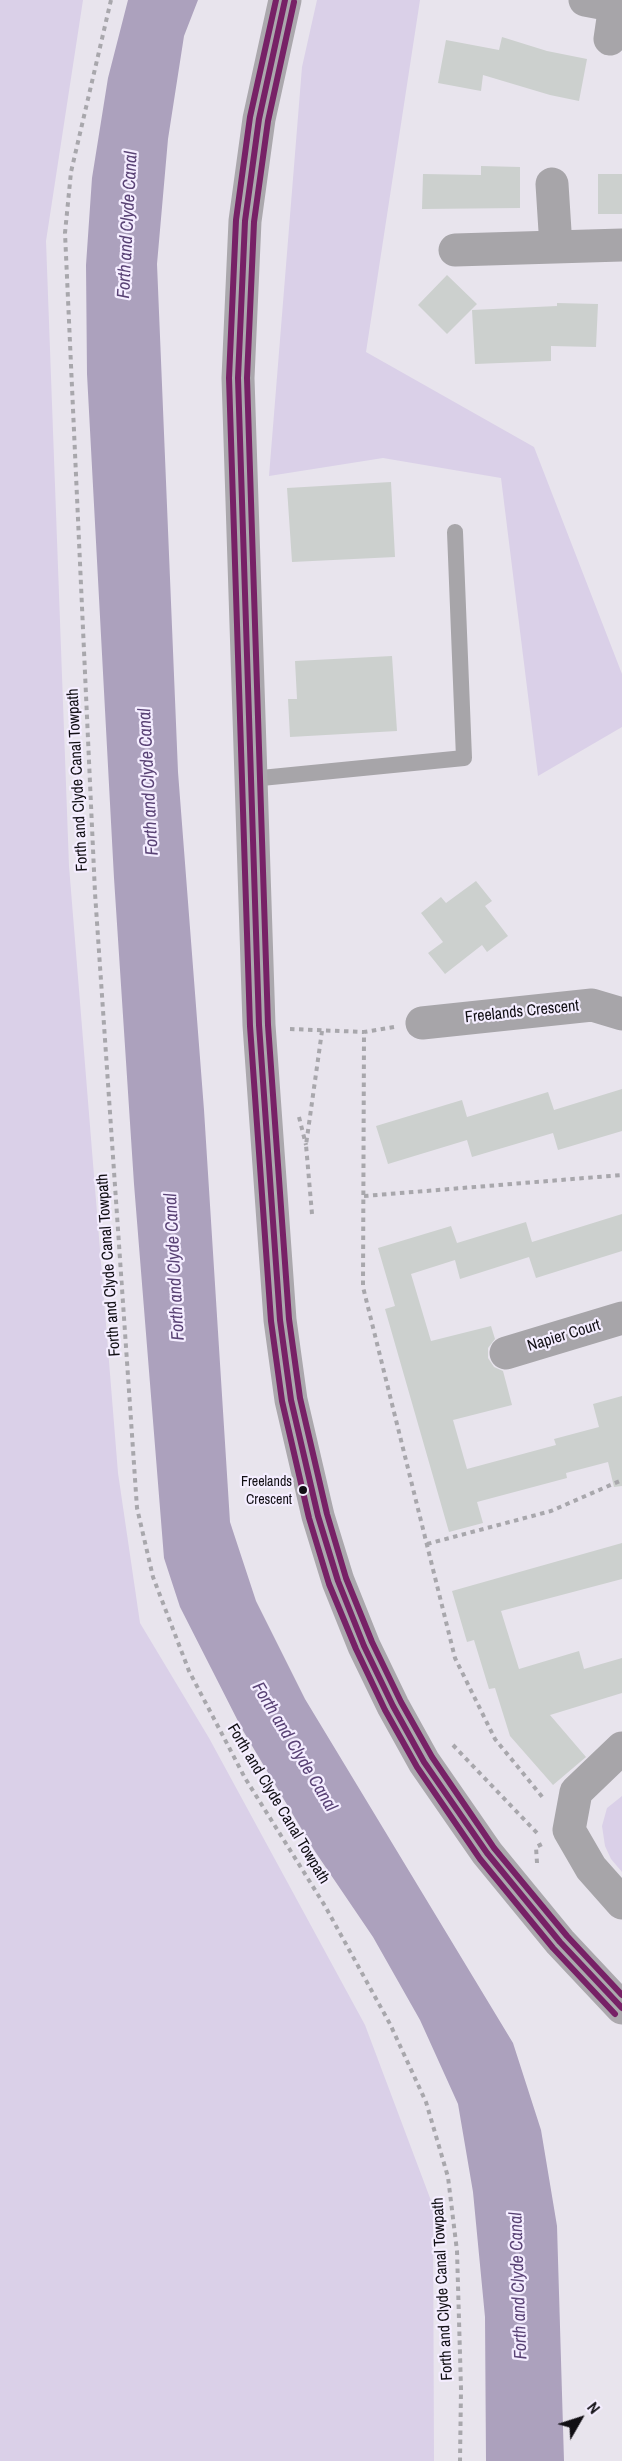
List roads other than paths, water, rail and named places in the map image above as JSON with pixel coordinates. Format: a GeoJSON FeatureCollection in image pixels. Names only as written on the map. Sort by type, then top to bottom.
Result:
{"type":"FeatureCollection","features":[{"type":"Feature","properties":{"kind":"main road"},"geometry":{"type":"LineString","coordinates":[[285,0],[259,119],[245,221],[239,312],[238,378],[259,1025],[280,1320],[291,1400],[321,1527],[338,1581],[364,1646],[393,1706],[424,1762],[455,1810],[522,1899],[622,2008]]}},
{"type":"Feature","properties":{"kind":"street"},"geometry":{"type":"LineString","coordinates":[[607,4],[610,39]]}},
{"type":"Feature","properties":{"kind":"street"},"geometry":{"type":"LineString","coordinates":[[552,184],[556,247]]}},
{"type":"Feature","properties":{"kind":"street"},"geometry":{"type":"LineString","coordinates":[[455,250],[622,245]]}},
{"type":"Feature","properties":{"kind":"street","name":"Freelands Crescent"},"geometry":{"type":"LineString","coordinates":[[422,1023],[592,1005],[622,1014]]}},
{"type":"Feature","properties":{"kind":"street","name":"Napier Court"},"geometry":{"type":"LineString","coordinates":[[506,1353],[622,1318]]}},
{"type":"Feature","properties":{"kind":"street"},"geometry":{"type":"LineString","coordinates":[[622,1748],[576,1792],[569,1830],[591,1868],[622,1903]]}},
{"type":"Feature","properties":{"kind":"lane"},"geometry":{"type":"LineString","coordinates":[[251,779],[464,758],[455,532]]}},
{"type":"Feature","properties":{"kind":"water","name":"Forth and Clyde Canal"},"geometry":{"type":"Polygon","coordinates":[[[128,0],[198,0],[184,36],[168,139],[157,264],[178,772],[204,1110],[230,1522],[256,1601],[305,1699],[513,2043],[541,2130],[557,2226],[564,2461],[486,2461],[485,2317],[473,2192],[458,2104],[420,2020],[373,1937],[314,1850],[242,1729],[180,1607],[164,1558],[134,1184],[114,878],[87,374],[86,265],[92,178],[108,78],[128,0]]]}},
{"type":"Feature","properties":{"kind":"place","name":"Freelands Crescent"},"geometry":{"type":"Point","coordinates":[303,1490]}}]}
